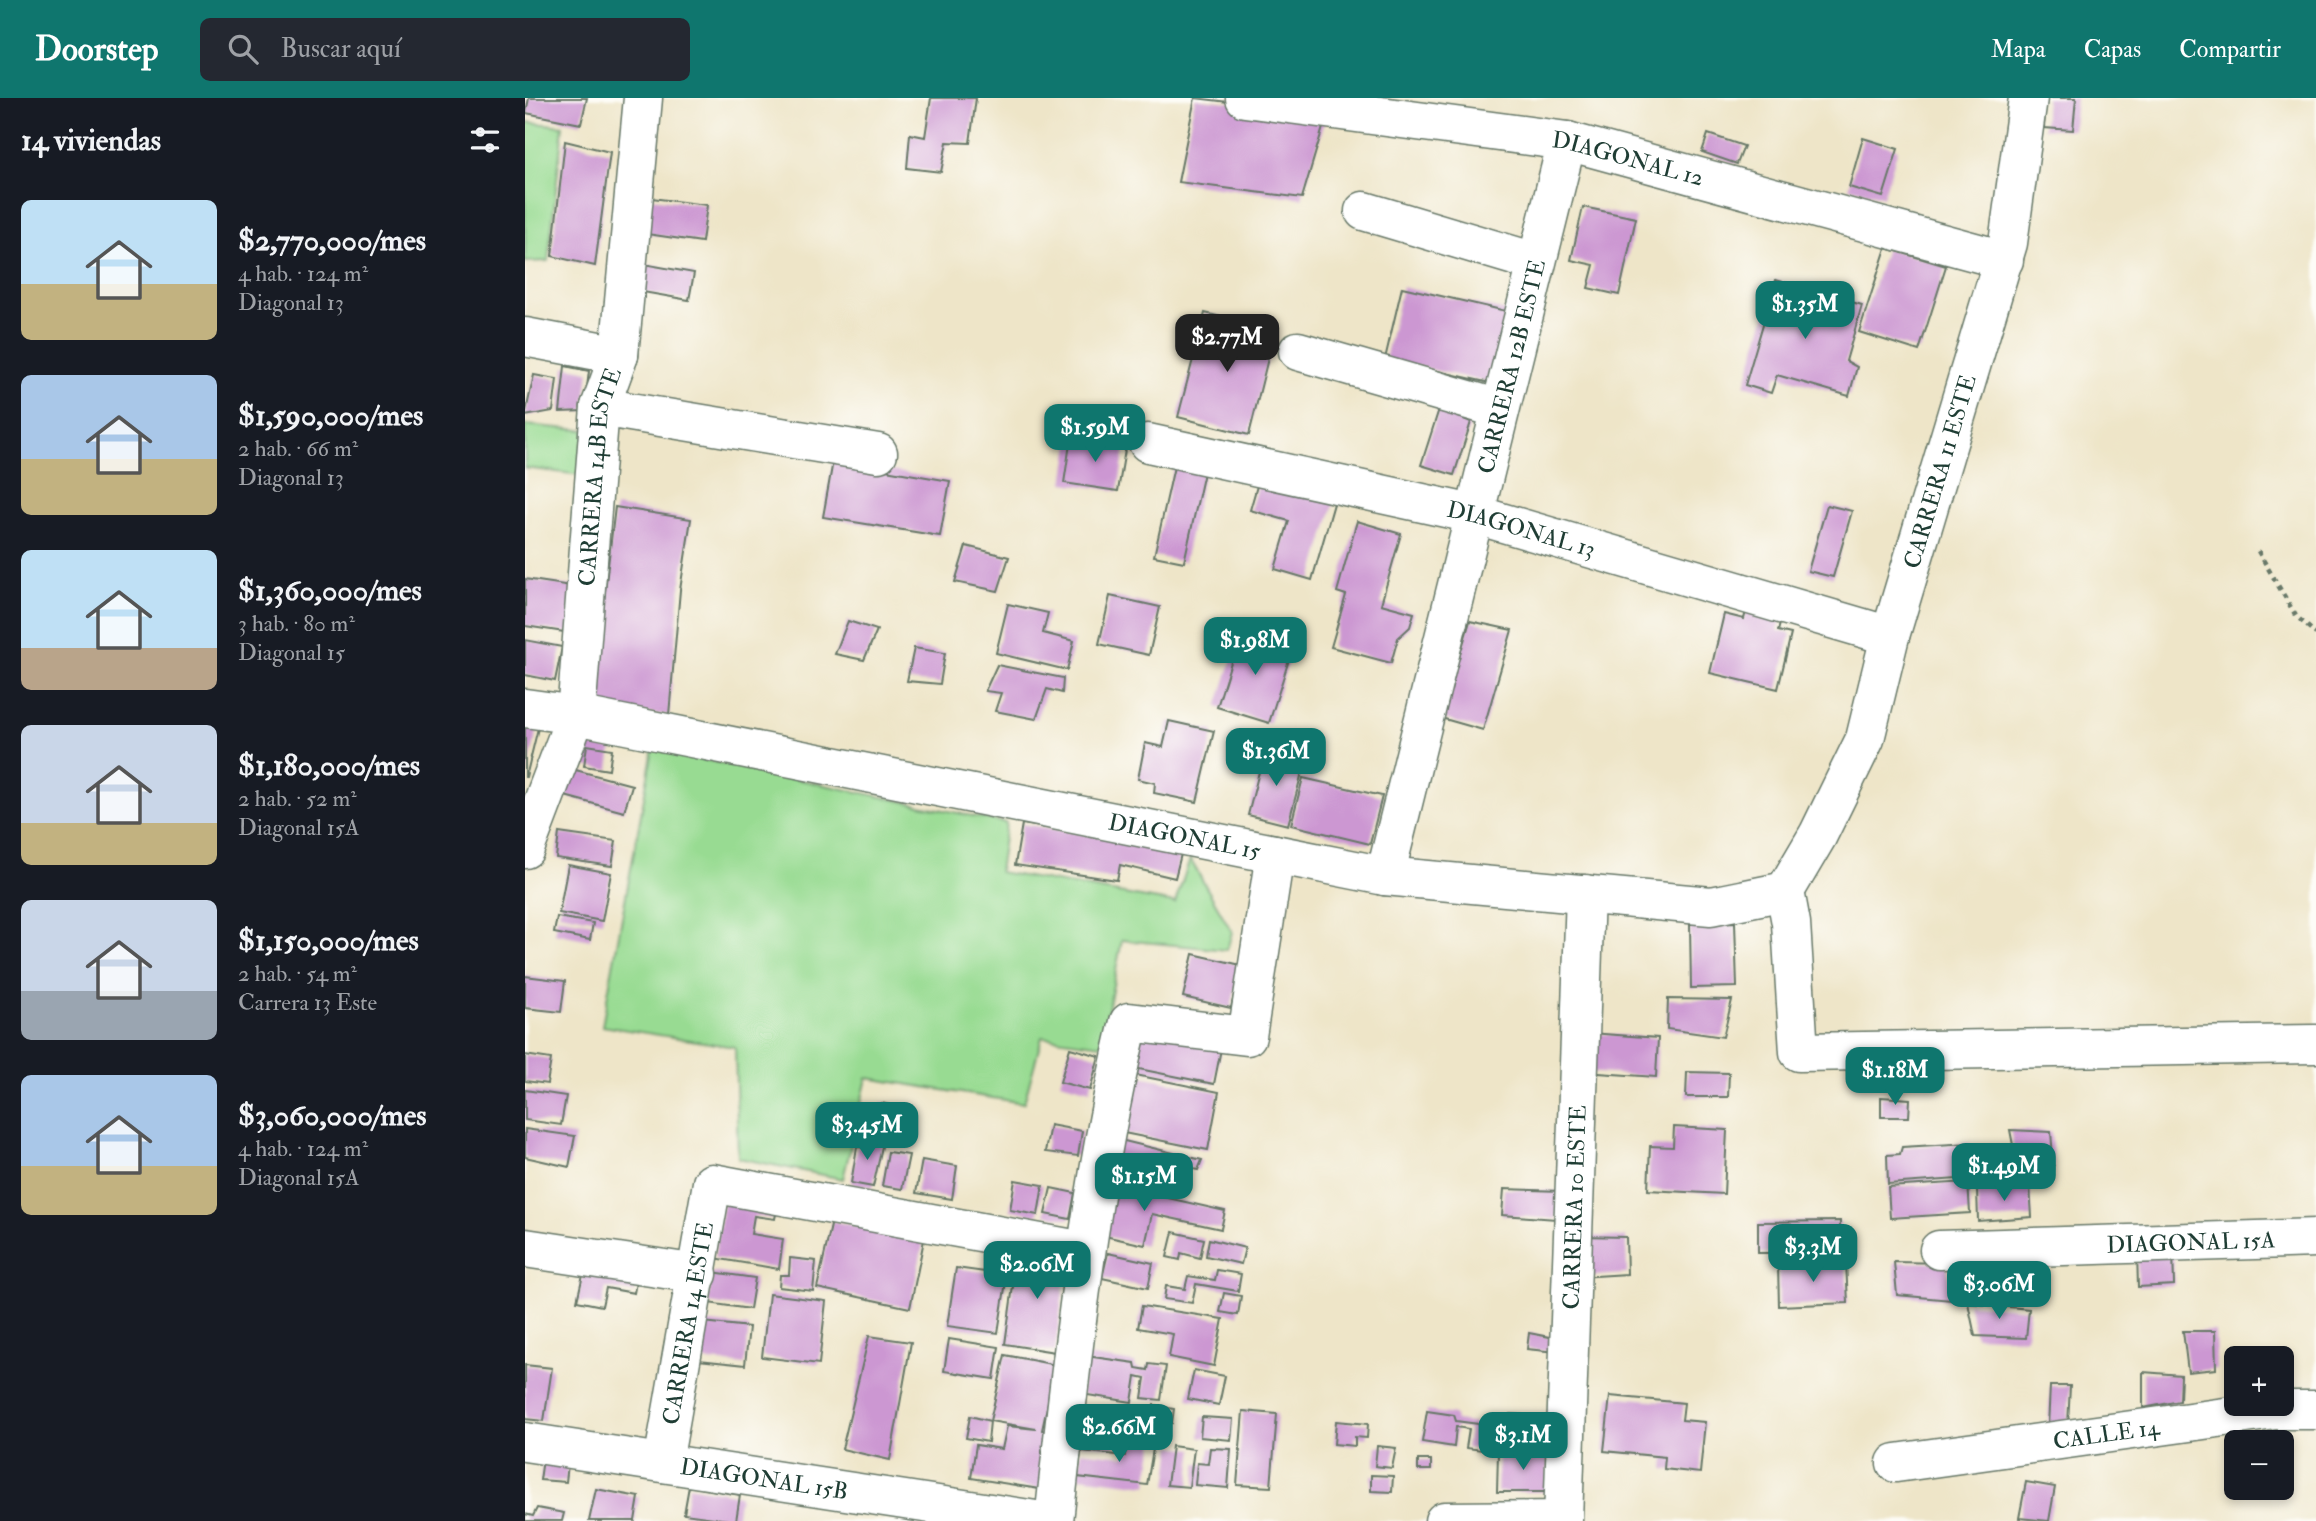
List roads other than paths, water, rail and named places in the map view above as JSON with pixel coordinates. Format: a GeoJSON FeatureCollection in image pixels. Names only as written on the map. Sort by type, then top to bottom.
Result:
{"type":"FeatureCollection","features":[{"type":"Feature","properties":{"kind":"street","name":"CARRERA 14B ESTE"},"geometry":{"type":"LineString","coordinates":[[525,849],[576,715],[600,407],[619,355],[643,98]]}},
{"type":"Feature","properties":{"kind":"street","name":"DIAGONAL 12"},"geometry":{"type":"LineString","coordinates":[[1245,98],[1567,141],[2004,260]]}},
{"type":"Feature","properties":{"kind":"street","name":"CARRERA 11 ESTE"},"geometry":{"type":"LineString","coordinates":[[1785,891],[1818,835],[1865,739],[1890,636],[2004,260],[2028,98]]}},
{"type":"Feature","properties":{"kind":"street","name":"CARRERA 12B ESTE"},"geometry":{"type":"LineString","coordinates":[[1385,876],[1567,141]]}},
{"type":"Feature","properties":{"kind":"street"},"geometry":{"type":"LineString","coordinates":[[1364,211],[1535,262]]}},
{"type":"Feature","properties":{"kind":"street"},"geometry":{"type":"LineString","coordinates":[[525,337],[619,355]]}},
{"type":"Feature","properties":{"kind":"street"},"geometry":{"type":"LineString","coordinates":[[1298,351],[1500,409]]}},
{"type":"Feature","properties":{"kind":"street"},"geometry":{"type":"LineString","coordinates":[[600,407],[879,453]]}},
{"type":"Feature","properties":{"kind":"street","name":"DIAGONAL 13"},"geometry":{"type":"LineString","coordinates":[[1148,443],[1473,514],[1890,636]]}},
{"type":"Feature","properties":{"kind":"street","name":"DIAGONAL 15"},"geometry":{"type":"LineString","coordinates":[[525,708],[576,715],[1385,876],[1711,906],[1785,891]]}},
{"type":"Feature","properties":{"kind":"street"},"geometry":{"type":"LineString","coordinates":[[1053,1521],[1084,1251],[1110,1100],[1129,1023],[1247,1036],[1275,854]]}},
{"type":"Feature","properties":{"kind":"street"},"geometry":{"type":"LineString","coordinates":[[1785,891],[1791,923],[1799,1052],[2316,1044]]}},
{"type":"Feature","properties":{"kind":"street","name":"CARRERA 10 ESTE"},"geometry":{"type":"LineString","coordinates":[[1563,1520],[1585,894]]}},
{"type":"Feature","properties":{"kind":"street","name":"CARRERA 14 ESTE"},"geometry":{"type":"LineString","coordinates":[[663,1463],[712,1183],[1084,1251]]}},
{"type":"Feature","properties":{"kind":"street","name":"DIAGONAL 15A"},"geometry":{"type":"LineString","coordinates":[[1939,1250],[2316,1238]]}},
{"type":"Feature","properties":{"kind":"street"},"geometry":{"type":"LineString","coordinates":[[525,1248],[698,1275]]}},
{"type":"Feature","properties":{"kind":"street","name":"CALLE 14"},"geometry":{"type":"LineString","coordinates":[[1896,1463],[2275,1410],[2316,1410]]}},
{"type":"Feature","properties":{"kind":"street","name":"DIAGONAL 15B"},"geometry":{"type":"LineString","coordinates":[[525,1442],[663,1463],[823,1504],[1042,1521]]}},
{"type":"Feature","properties":{"kind":"street"},"geometry":{"type":"LineString","coordinates":[[1444,1521],[1563,1520]]}}]}
